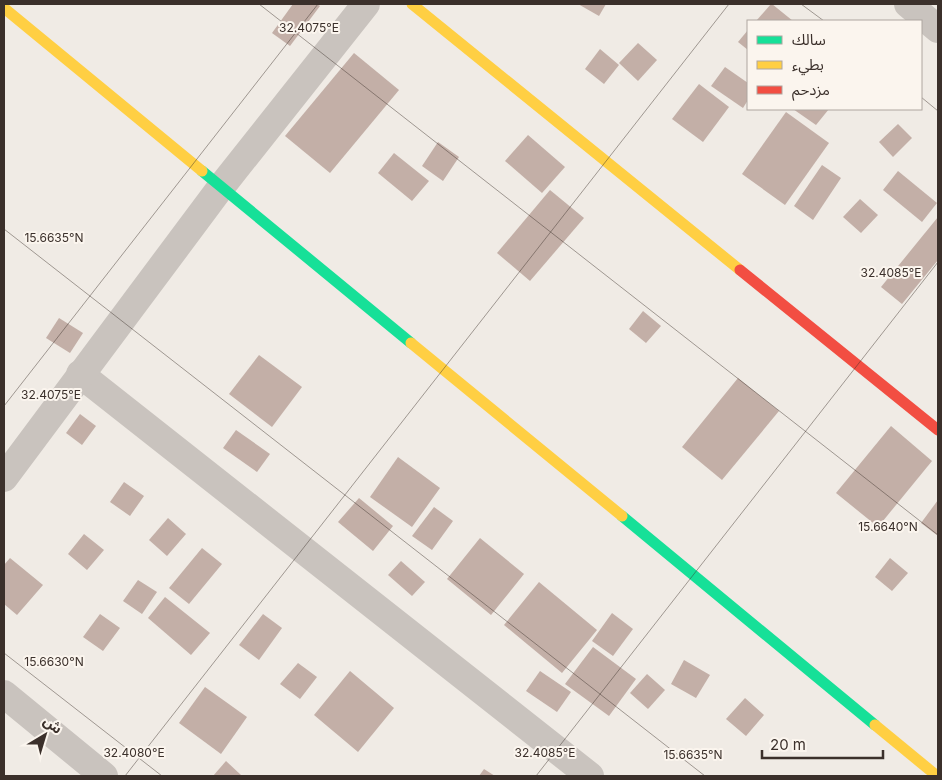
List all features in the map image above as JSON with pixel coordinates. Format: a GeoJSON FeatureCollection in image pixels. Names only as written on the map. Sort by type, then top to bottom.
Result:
{"type":"FeatureCollection","features":[{"type":"Feature","properties":{"kind":"street"},"geometry":{"type":"LineString","coordinates":[[4,478],[221,187],[366,4]]}},
{"type":"Feature","properties":{"kind":"street"},"geometry":{"type":"LineString","coordinates":[[412,4],[938,430]]}},
{"type":"Feature","properties":{"kind":"street"},"geometry":{"type":"LineString","coordinates":[[10,8],[221,187],[937,776]]}},
{"type":"Feature","properties":{"kind":"street"},"geometry":{"type":"LineString","coordinates":[[80,374],[590,776]]}},
{"type":"Feature","properties":{"kind":"street"},"geometry":{"type":"LineString","coordinates":[[4,694],[104,776]]}},
{"type":"Feature","properties":{"kind":"building"},"geometry":{"type":"Polygon","coordinates":[[[293,4],[317,4],[320,6],[290,46],[272,33],[293,4]]]}},
{"type":"Feature","properties":{"kind":"building"},"geometry":{"type":"Polygon","coordinates":[[[578,4],[606,4],[599,16],[578,4]]]}},
{"type":"Feature","properties":{"kind":"building"},"geometry":{"type":"Polygon","coordinates":[[[772,4],[792,20],[757,20],[772,4]]]}},
{"type":"Feature","properties":{"kind":"building"},"geometry":{"type":"Polygon","coordinates":[[[747,31],[747,49],[738,42],[747,31]]]}},
{"type":"Feature","properties":{"kind":"building"},"geometry":{"type":"Polygon","coordinates":[[[638,43],[657,60],[638,81],[619,63],[638,43]]]}},
{"type":"Feature","properties":{"kind":"building"},"geometry":{"type":"Polygon","coordinates":[[[600,49],[619,65],[604,84],[585,69],[600,49]]]}},
{"type":"Feature","properties":{"kind":"building"},"geometry":{"type":"Polygon","coordinates":[[[354,53],[399,90],[330,173],[285,136],[354,53]]]}},
{"type":"Feature","properties":{"kind":"building"},"geometry":{"type":"Polygon","coordinates":[[[725,67],[747,82],[747,102],[743,108],[711,86],[725,67]]]}},
{"type":"Feature","properties":{"kind":"building"},"geometry":{"type":"Polygon","coordinates":[[[699,84],[729,107],[703,142],[672,119],[699,84]]]}},
{"type":"Feature","properties":{"kind":"building"},"geometry":{"type":"Polygon","coordinates":[[[794,110],[828,110],[816,125],[794,110]]]}},
{"type":"Feature","properties":{"kind":"building"},"geometry":{"type":"Polygon","coordinates":[[[786,112],[829,143],[785,205],[742,174],[786,112]]]}},
{"type":"Feature","properties":{"kind":"building"},"geometry":{"type":"Polygon","coordinates":[[[898,124],[912,138],[893,157],[879,142],[898,124]]]}},
{"type":"Feature","properties":{"kind":"building"},"geometry":{"type":"Polygon","coordinates":[[[528,135],[565,167],[542,193],[505,161],[528,135]]]}},
{"type":"Feature","properties":{"kind":"building"},"geometry":{"type":"Polygon","coordinates":[[[438,142],[459,157],[443,181],[422,166],[438,142]]]}},
{"type":"Feature","properties":{"kind":"building"},"geometry":{"type":"Polygon","coordinates":[[[394,153],[429,181],[412,201],[378,173],[394,153]]]}},
{"type":"Feature","properties":{"kind":"building"},"geometry":{"type":"Polygon","coordinates":[[[822,165],[841,178],[813,220],[794,206],[822,165]]]}},
{"type":"Feature","properties":{"kind":"building"},"geometry":{"type":"Polygon","coordinates":[[[898,171],[937,203],[922,222],[883,190],[898,171]]]}},
{"type":"Feature","properties":{"kind":"building"},"geometry":{"type":"Polygon","coordinates":[[[550,190],[584,218],[530,281],[497,253],[550,190]]]}},
{"type":"Feature","properties":{"kind":"building"},"geometry":{"type":"Polygon","coordinates":[[[860,199],[878,215],[861,233],[843,217],[860,199]]]}},
{"type":"Feature","properties":{"kind":"building"},"geometry":{"type":"Polygon","coordinates":[[[938,217],[938,260],[902,304],[881,287],[938,217]]]}},
{"type":"Feature","properties":{"kind":"building"},"geometry":{"type":"Polygon","coordinates":[[[643,311],[661,326],[646,343],[629,329],[643,311]]]}},
{"type":"Feature","properties":{"kind":"building"},"geometry":{"type":"Polygon","coordinates":[[[59,318],[83,333],[70,353],[46,338],[59,318]]]}},
{"type":"Feature","properties":{"kind":"building"},"geometry":{"type":"Polygon","coordinates":[[[259,355],[302,387],[272,427],[229,394],[259,355]]]}},
{"type":"Feature","properties":{"kind":"building"},"geometry":{"type":"Polygon","coordinates":[[[738,378],[779,411],[722,480],[682,447],[738,378]]]}},
{"type":"Feature","properties":{"kind":"building"},"geometry":{"type":"Polygon","coordinates":[[[80,414],[96,426],[82,445],[66,433],[80,414]]]}},
{"type":"Feature","properties":{"kind":"building"},"geometry":{"type":"Polygon","coordinates":[[[891,426],[932,461],[878,527],[836,493],[891,426]]]}},
{"type":"Feature","properties":{"kind":"building"},"geometry":{"type":"Polygon","coordinates":[[[236,430],[270,454],[257,472],[223,448],[236,430]]]}},
{"type":"Feature","properties":{"kind":"building"},"geometry":{"type":"Polygon","coordinates":[[[398,457],[440,488],[412,527],[370,497],[398,457]]]}},
{"type":"Feature","properties":{"kind":"building"},"geometry":{"type":"Polygon","coordinates":[[[124,482],[144,496],[130,516],[110,502],[124,482]]]}},
{"type":"Feature","properties":{"kind":"building"},"geometry":{"type":"Polygon","coordinates":[[[359,498],[393,526],[373,551],[338,522],[359,498]]]}},
{"type":"Feature","properties":{"kind":"building"},"geometry":{"type":"Polygon","coordinates":[[[938,500],[938,536],[921,523],[938,500]]]}},
{"type":"Feature","properties":{"kind":"building"},"geometry":{"type":"Polygon","coordinates":[[[434,507],[453,521],[432,550],[412,536],[434,507]]]}},
{"type":"Feature","properties":{"kind":"building"},"geometry":{"type":"Polygon","coordinates":[[[168,518],[186,534],[167,556],[149,540],[168,518]]]}},
{"type":"Feature","properties":{"kind":"building"},"geometry":{"type":"Polygon","coordinates":[[[84,534],[104,550],[87,570],[68,554],[84,534]]]}},
{"type":"Feature","properties":{"kind":"building"},"geometry":{"type":"Polygon","coordinates":[[[480,538],[524,574],[491,615],[447,579],[480,538]]]}},
{"type":"Feature","properties":{"kind":"building"},"geometry":{"type":"Polygon","coordinates":[[[202,548],[222,564],[189,604],[169,588],[202,548]]]}},
{"type":"Feature","properties":{"kind":"building"},"geometry":{"type":"Polygon","coordinates":[[[10,558],[43,585],[17,615],[4,604],[4,565],[10,558]]]}},
{"type":"Feature","properties":{"kind":"building"},"geometry":{"type":"Polygon","coordinates":[[[890,558],[908,573],[892,591],[875,577],[890,558]]]}},
{"type":"Feature","properties":{"kind":"building"},"geometry":{"type":"Polygon","coordinates":[[[401,561],[425,582],[412,596],[388,575],[401,561]]]}},
{"type":"Feature","properties":{"kind":"building"},"geometry":{"type":"Polygon","coordinates":[[[138,580],[157,592],[142,614],[123,601],[138,580]]]}},
{"type":"Feature","properties":{"kind":"building"},"geometry":{"type":"Polygon","coordinates":[[[539,582],[597,630],[562,673],[504,625],[539,582]]]}},
{"type":"Feature","properties":{"kind":"building"},"geometry":{"type":"Polygon","coordinates":[[[165,597],[210,633],[191,655],[148,618],[165,597]]]}},
{"type":"Feature","properties":{"kind":"building"},"geometry":{"type":"Polygon","coordinates":[[[612,613],[633,629],[613,656],[592,641],[612,613]]]}},
{"type":"Feature","properties":{"kind":"building"},"geometry":{"type":"Polygon","coordinates":[[[100,614],[120,628],[103,651],[83,637],[100,614]]]}},
{"type":"Feature","properties":{"kind":"building"},"geometry":{"type":"Polygon","coordinates":[[[263,614],[282,628],[259,660],[239,645],[263,614]]]}},
{"type":"Feature","properties":{"kind":"building"},"geometry":{"type":"Polygon","coordinates":[[[593,647],[636,679],[609,716],[565,684],[593,647]]]}},
{"type":"Feature","properties":{"kind":"building"},"geometry":{"type":"Polygon","coordinates":[[[684,660],[710,675],[696,698],[671,684],[684,660]]]}},
{"type":"Feature","properties":{"kind":"building"},"geometry":{"type":"Polygon","coordinates":[[[298,663],[317,677],[300,699],[280,684],[298,663]]]}},
{"type":"Feature","properties":{"kind":"building"},"geometry":{"type":"Polygon","coordinates":[[[350,671],[394,708],[358,752],[314,715],[350,671]]]}},
{"type":"Feature","properties":{"kind":"building"},"geometry":{"type":"Polygon","coordinates":[[[540,671],[571,692],[557,712],[526,691],[540,671]]]}},
{"type":"Feature","properties":{"kind":"building"},"geometry":{"type":"Polygon","coordinates":[[[647,674],[665,690],[648,709],[630,693],[647,674]]]}},
{"type":"Feature","properties":{"kind":"building"},"geometry":{"type":"Polygon","coordinates":[[[205,687],[247,717],[221,754],[179,723],[205,687]]]}},
{"type":"Feature","properties":{"kind":"building"},"geometry":{"type":"Polygon","coordinates":[[[745,698],[764,715],[746,736],[726,719],[745,698]]]}},
{"type":"Feature","properties":{"kind":"building"},"geometry":{"type":"Polygon","coordinates":[[[226,761],[241,775],[240,776],[213,776],[226,761]]]}},
{"type":"Feature","properties":{"kind":"building"},"geometry":{"type":"Polygon","coordinates":[[[484,769],[495,776],[479,776],[484,769]]]}},
{"type":"Feature","properties":{"kind":"traffic: fast"},"geometry":{"type":"LineString","coordinates":[[202,171],[411,343]]}},
{"type":"Feature","properties":{"kind":"traffic: fast"},"geometry":{"type":"LineString","coordinates":[[622,516],[875,725]]}},
{"type":"Feature","properties":{"kind":"traffic: slow"},"geometry":{"type":"LineString","coordinates":[[412,4],[740,270]]}},
{"type":"Feature","properties":{"kind":"traffic: slow"},"geometry":{"type":"LineString","coordinates":[[4,8],[202,171]]}},
{"type":"Feature","properties":{"kind":"traffic: slow"},"geometry":{"type":"LineString","coordinates":[[411,343],[622,516]]}},
{"type":"Feature","properties":{"kind":"traffic: slow"},"geometry":{"type":"LineString","coordinates":[[875,725],[937,776]]}},
{"type":"Feature","properties":{"kind":"traffic: jam"},"geometry":{"type":"LineString","coordinates":[[740,270],[938,430]]}}]}
